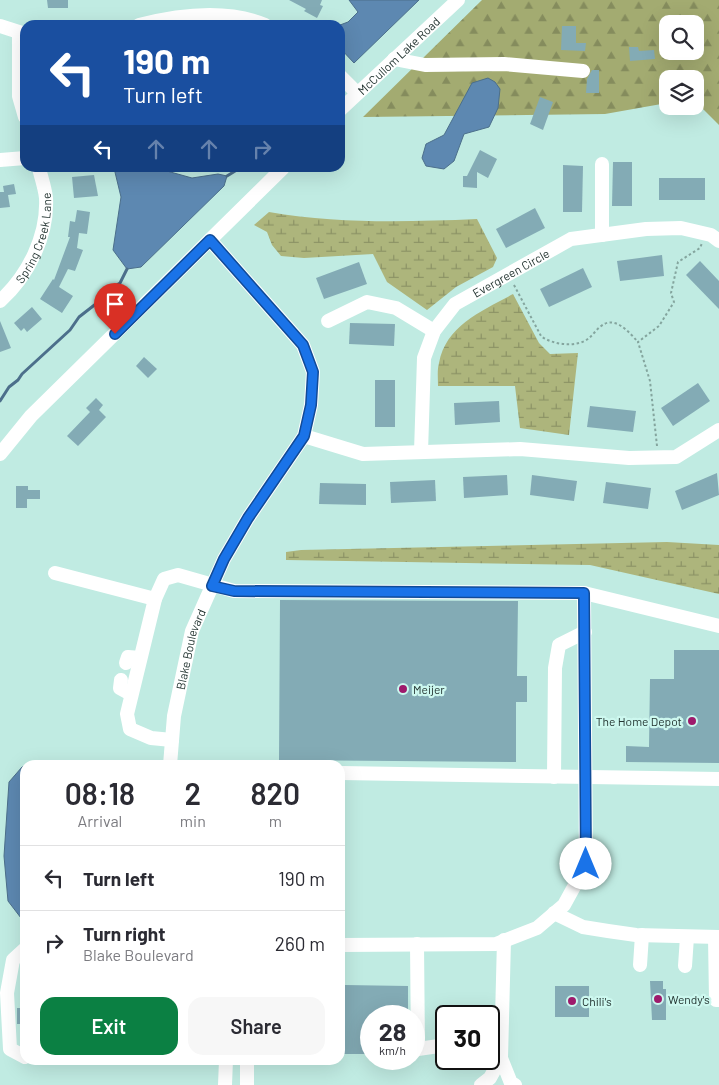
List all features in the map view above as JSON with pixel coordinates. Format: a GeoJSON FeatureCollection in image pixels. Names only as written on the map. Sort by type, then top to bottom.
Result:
{"type":"FeatureCollection","features":[{"type":"Feature","properties":{"kind":"street","name":"McCullom Lake Road"},"geometry":{"type":"LineString","coordinates":[[345,105],[458,0]]}},
{"type":"Feature","properties":{"kind":"street"},"geometry":{"type":"LineString","coordinates":[[201,20],[231,17],[244,20]]}},
{"type":"Feature","properties":{"kind":"street"},"geometry":{"type":"LineString","coordinates":[[0,26],[20,33]]}},
{"type":"Feature","properties":{"kind":"street"},"geometry":{"type":"LineString","coordinates":[[394,59],[425,65],[504,64],[583,71]]}},
{"type":"Feature","properties":{"kind":"street"},"geometry":{"type":"LineString","coordinates":[[20,75],[20,100]]}},
{"type":"Feature","properties":{"kind":"street"},"geometry":{"type":"LineString","coordinates":[[345,81],[357,93]]}},
{"type":"Feature","properties":{"kind":"street"},"geometry":{"type":"LineString","coordinates":[[0,160],[20,158]]}},
{"type":"Feature","properties":{"kind":"street"},"geometry":{"type":"LineString","coordinates":[[602,164],[602,235]]}},
{"type":"Feature","properties":{"kind":"street","name":"Spring Creek Lane"},"geometry":{"type":"LineString","coordinates":[[0,301],[14,289],[39,244],[45,220],[46,197],[40,172]]}},
{"type":"Feature","properties":{"kind":"street"},"geometry":{"type":"LineString","coordinates":[[0,454],[31,416],[279,172]]}},
{"type":"Feature","properties":{"kind":"street","name":"Evergreen Circle"},"geometry":{"type":"LineString","coordinates":[[421,452],[424,358],[434,331],[456,304],[571,239],[646,229],[681,228],[705,234],[719,241]]}},
{"type":"Feature","properties":{"kind":"street","name":"Blake Boulevard"},"geometry":{"type":"LineString","coordinates":[[170,760],[174,716],[192,631],[224,559],[248,518],[304,436],[311,405],[313,372],[303,345],[210,240]]}},
{"type":"Feature","properties":{"kind":"street"},"geometry":{"type":"LineString","coordinates":[[328,321],[367,302],[396,308],[434,331]]}},
{"type":"Feature","properties":{"kind":"street"},"geometry":{"type":"LineString","coordinates":[[304,436],[363,454],[520,449],[629,458],[676,457],[719,430]]}},
{"type":"Feature","properties":{"kind":"street"},"geometry":{"type":"LineString","coordinates":[[55,573],[155,599]]}},
{"type":"Feature","properties":{"kind":"street"},"geometry":{"type":"LineString","coordinates":[[172,740],[151,738],[130,729],[126,714],[155,599],[164,579],[178,576],[234,591],[584,593],[719,626]]}},
{"type":"Feature","properties":{"kind":"street"},"geometry":{"type":"LineString","coordinates":[[345,945],[496,944],[537,928],[564,905],[586,864],[584,593]]}},
{"type":"Feature","properties":{"kind":"street"},"geometry":{"type":"LineString","coordinates":[[554,777],[555,668],[559,645],[585,632]]}},
{"type":"Feature","properties":{"kind":"street"},"geometry":{"type":"LineString","coordinates":[[126,663],[128,657],[140,658]]}},
{"type":"Feature","properties":{"kind":"street"},"geometry":{"type":"LineString","coordinates":[[121,680],[120,688],[131,694]]}},
{"type":"Feature","properties":{"kind":"street"},"geometry":{"type":"LineString","coordinates":[[345,774],[719,779]]}},
{"type":"Feature","properties":{"kind":"street"},"geometry":{"type":"LineString","coordinates":[[554,913],[583,927],[642,935],[717,937],[716,1000],[719,1000]]}},
{"type":"Feature","properties":{"kind":"street"},"geometry":{"type":"LineString","coordinates":[[640,965],[642,935]]}},
{"type":"Feature","properties":{"kind":"street"},"geometry":{"type":"LineString","coordinates":[[686,966],[687,937]]}},
{"type":"Feature","properties":{"kind":"street"},"geometry":{"type":"LineString","coordinates":[[504,940],[501,1058],[511,1083],[515,1085]]}},
{"type":"Feature","properties":{"kind":"street"},"geometry":{"type":"LineString","coordinates":[[417,944],[418,1049],[435,1047]]}},
{"type":"Feature","properties":{"kind":"street"},"geometry":{"type":"LineString","coordinates":[[20,954],[13,960],[7,993],[10,1049],[20,1054]]}},
{"type":"Feature","properties":{"kind":"street"},"geometry":{"type":"LineString","coordinates":[[481,1085],[490,1078],[501,1058]]}},
{"type":"Feature","properties":{"kind":"street"},"geometry":{"type":"LineString","coordinates":[[225,1085],[226,1065]]}},
{"type":"Feature","properties":{"kind":"street"},"geometry":{"type":"LineString","coordinates":[[247,1065],[247,1085]]}},
{"type":"Feature","properties":{"kind":"path"},"geometry":{"type":"LineString","coordinates":[[638,342],[659,326],[674,302],[671,293],[678,262],[700,248],[705,234]]}},
{"type":"Feature","properties":{"kind":"path"},"geometry":{"type":"LineString","coordinates":[[509,275],[541,336],[548,342],[556,344],[582,342],[608,322],[617,323],[638,342],[650,381],[658,457]]}},
{"type":"Feature","properties":{"kind":"green space"},"geometry":{"type":"Polygon","coordinates":[[[482,0],[719,0],[719,125],[704,110],[704,70],[659,70],[659,104],[605,114],[363,117],[482,0]]]}},
{"type":"Feature","properties":{"kind":"green space"},"geometry":{"type":"Polygon","coordinates":[[[269,212],[321,219],[347,220],[477,219],[497,258],[493,267],[456,287],[427,310],[387,282],[373,254],[304,258],[281,256],[272,245],[267,232],[254,225],[269,212]]]}},
{"type":"Feature","properties":{"kind":"green space"},"geometry":{"type":"Polygon","coordinates":[[[513,294],[539,343],[550,354],[578,353],[569,435],[520,428],[515,386],[438,386],[439,363],[443,350],[457,329],[478,313],[513,294]]]}},
{"type":"Feature","properties":{"kind":"green space"},"geometry":{"type":"Polygon","coordinates":[[[667,542],[719,545],[719,594],[590,565],[286,560],[286,552],[301,550],[667,542]]]}},
{"type":"Feature","properties":{"kind":"water"},"geometry":{"type":"Polygon","coordinates":[[[349,0],[419,0],[354,63],[345,53],[345,23],[358,12],[349,0]]]}},
{"type":"Feature","properties":{"kind":"water"},"geometry":{"type":"Polygon","coordinates":[[[488,78],[495,82],[500,89],[498,108],[489,127],[464,134],[454,161],[444,169],[426,166],[422,158],[426,144],[444,135],[472,83],[488,78]]]}},
{"type":"Feature","properties":{"kind":"water"},"geometry":{"type":"Polygon","coordinates":[[[115,172],[170,172],[192,178],[218,174],[227,176],[224,186],[141,267],[127,269],[113,250],[121,197],[115,172]]]}},
{"type":"Feature","properties":{"kind":"water"},"geometry":{"type":"Polygon","coordinates":[[[20,769],[20,917],[8,901],[4,856],[9,782],[20,769]]]}},
{"type":"Feature","properties":{"kind":"building"},"geometry":{"type":"Polygon","coordinates":[[[47,0],[68,0],[68,8],[48,8],[47,0]]]}},
{"type":"Feature","properties":{"kind":"building"},"geometry":{"type":"Polygon","coordinates":[[[289,0],[322,0],[320,5],[323,6],[317,18],[304,11],[306,9],[289,0]]]}},
{"type":"Feature","properties":{"kind":"building"},"geometry":{"type":"Polygon","coordinates":[[[562,26],[576,26],[576,43],[586,43],[585,51],[561,50],[562,26]]]}},
{"type":"Feature","properties":{"kind":"building"},"geometry":{"type":"Polygon","coordinates":[[[629,47],[638,47],[639,51],[654,50],[655,59],[630,61],[629,47]]]}},
{"type":"Feature","properties":{"kind":"building"},"geometry":{"type":"Polygon","coordinates":[[[592,70],[599,70],[599,93],[586,93],[587,79],[592,70]]]}},
{"type":"Feature","properties":{"kind":"building"},"geometry":{"type":"Polygon","coordinates":[[[540,97],[553,102],[543,130],[530,124],[540,97]]]}},
{"type":"Feature","properties":{"kind":"building"},"geometry":{"type":"Polygon","coordinates":[[[480,150],[497,159],[488,178],[477,172],[477,188],[463,187],[463,176],[467,176],[480,150]]]}},
{"type":"Feature","properties":{"kind":"building"},"geometry":{"type":"Polygon","coordinates":[[[613,162],[632,162],[632,206],[612,206],[613,162]]]}},
{"type":"Feature","properties":{"kind":"building"},"geometry":{"type":"Polygon","coordinates":[[[563,165],[583,166],[582,212],[563,212],[563,165]]]}},
{"type":"Feature","properties":{"kind":"building"},"geometry":{"type":"Polygon","coordinates":[[[94,175],[98,196],[74,198],[72,177],[94,175]]]}},
{"type":"Feature","properties":{"kind":"building"},"geometry":{"type":"Polygon","coordinates":[[[659,178],[705,178],[705,200],[659,200],[659,178]]]}},
{"type":"Feature","properties":{"kind":"building"},"geometry":{"type":"Polygon","coordinates":[[[14,184],[16,194],[8,195],[10,207],[0,208],[0,192],[4,192],[3,186],[14,184]]]}},
{"type":"Feature","properties":{"kind":"building"},"geometry":{"type":"Polygon","coordinates":[[[535,208],[545,228],[506,248],[496,229],[535,208]]]}},
{"type":"Feature","properties":{"kind":"building"},"geometry":{"type":"Polygon","coordinates":[[[77,210],[90,212],[87,234],[79,233],[77,248],[83,250],[75,271],[68,269],[59,287],[73,296],[62,313],[40,299],[54,280],[70,237],[68,237],[70,221],[75,222],[77,210]]]}},
{"type":"Feature","properties":{"kind":"building"},"geometry":{"type":"Polygon","coordinates":[[[662,255],[664,276],[620,281],[617,261],[662,255]]]}},
{"type":"Feature","properties":{"kind":"building"},"geometry":{"type":"Polygon","coordinates":[[[700,261],[719,281],[719,309],[686,275],[700,261]]]}},
{"type":"Feature","properties":{"kind":"building"},"geometry":{"type":"Polygon","coordinates":[[[359,262],[367,284],[324,299],[316,278],[359,262]]]}},
{"type":"Feature","properties":{"kind":"building"},"geometry":{"type":"Polygon","coordinates":[[[583,268],[592,287],[549,307],[540,289],[583,268]]]}},
{"type":"Feature","properties":{"kind":"building"},"geometry":{"type":"Polygon","coordinates":[[[32,307],[42,319],[27,332],[24,328],[21,331],[14,323],[32,307]]]}},
{"type":"Feature","properties":{"kind":"building"},"geometry":{"type":"Polygon","coordinates":[[[0,321],[11,348],[0,352],[0,321]]]}},
{"type":"Feature","properties":{"kind":"building"},"geometry":{"type":"Polygon","coordinates":[[[350,323],[395,324],[394,346],[349,344],[350,323]]]}},
{"type":"Feature","properties":{"kind":"building"},"geometry":{"type":"Polygon","coordinates":[[[144,357],[157,369],[148,378],[136,366],[144,357]]]}},
{"type":"Feature","properties":{"kind":"building"},"geometry":{"type":"Polygon","coordinates":[[[375,380],[395,380],[395,427],[375,427],[375,380]]]}},
{"type":"Feature","properties":{"kind":"building"},"geometry":{"type":"Polygon","coordinates":[[[698,383],[710,401],[673,426],[661,408],[698,383]]]}},
{"type":"Feature","properties":{"kind":"building"},"geometry":{"type":"Polygon","coordinates":[[[96,398],[103,405],[99,410],[106,417],[78,446],[67,436],[90,412],[86,408],[96,398]]]}},
{"type":"Feature","properties":{"kind":"building"},"geometry":{"type":"Polygon","coordinates":[[[499,401],[500,422],[455,425],[454,403],[499,401]]]}},
{"type":"Feature","properties":{"kind":"building"},"geometry":{"type":"Polygon","coordinates":[[[590,406],[636,411],[633,432],[587,427],[590,406]]]}},
{"type":"Feature","properties":{"kind":"building"},"geometry":{"type":"Polygon","coordinates":[[[717,473],[719,495],[682,510],[675,491],[717,473]]]}},
{"type":"Feature","properties":{"kind":"building"},"geometry":{"type":"Polygon","coordinates":[[[507,475],[508,495],[464,498],[463,477],[507,475]]]}},
{"type":"Feature","properties":{"kind":"building"},"geometry":{"type":"Polygon","coordinates":[[[532,475],[577,481],[574,501],[530,495],[532,475]]]}},
{"type":"Feature","properties":{"kind":"building"},"geometry":{"type":"Polygon","coordinates":[[[435,480],[436,501],[391,503],[390,482],[435,480]]]}},
{"type":"Feature","properties":{"kind":"building"},"geometry":{"type":"Polygon","coordinates":[[[606,482],[651,488],[648,509],[603,503],[606,482]]]}},
{"type":"Feature","properties":{"kind":"building"},"geometry":{"type":"Polygon","coordinates":[[[320,483],[366,484],[366,505],[319,504],[320,483]]]}},
{"type":"Feature","properties":{"kind":"building"},"geometry":{"type":"Polygon","coordinates":[[[16,486],[28,486],[28,490],[40,490],[40,499],[27,499],[27,508],[16,508],[16,486]]]}},
{"type":"Feature","properties":{"kind":"building","name":"Meijer"},"geometry":{"type":"Polygon","coordinates":[[[280,600],[518,601],[517,676],[527,676],[527,702],[516,702],[516,762],[279,760],[280,600]]]}},
{"type":"Feature","properties":{"kind":"building","name":"The Home Depot"},"geometry":{"type":"Polygon","coordinates":[[[674,650],[719,650],[719,763],[626,762],[626,746],[649,747],[650,679],[674,679],[674,650]]]}},
{"type":"Feature","properties":{"kind":"building","name":"Wendy's"},"geometry":{"type":"Polygon","coordinates":[[[650,981],[663,981],[663,989],[666,989],[666,1020],[652,1020],[650,981]]]}},
{"type":"Feature","properties":{"kind":"building"},"geometry":{"type":"Polygon","coordinates":[[[345,985],[408,986],[408,1005],[360,1005],[360,1054],[345,1054],[345,985]]]}},
{"type":"Feature","properties":{"kind":"building","name":"Chili's"},"geometry":{"type":"Polygon","coordinates":[[[555,986],[589,986],[589,1017],[555,1017],[555,986]]]}},
{"type":"Feature","properties":{"kind":"building"},"geometry":{"type":"Polygon","coordinates":[[[17,1008],[20,1008],[20,1024],[17,1024],[17,1008]]]}},
{"type":"Feature","properties":{"kind":"waterway"},"geometry":{"type":"LineString","coordinates":[[227,176],[234,172]]}},
{"type":"Feature","properties":{"kind":"waterway"},"geometry":{"type":"LineString","coordinates":[[0,401],[9,387],[70,330],[79,317],[97,303],[109,290],[120,283],[127,269]]}},
{"type":"Feature","properties":{"kind":"place","name":"Meijer"},"geometry":{"type":"Point","coordinates":[403,689]}},
{"type":"Feature","properties":{"kind":"place","name":"The Home Depot"},"geometry":{"type":"Point","coordinates":[692,721]}},
{"type":"Feature","properties":{"kind":"place","name":"Wendy's"},"geometry":{"type":"Point","coordinates":[658,999]}},
{"type":"Feature","properties":{"kind":"place","name":"Chili's"},"geometry":{"type":"Point","coordinates":[572,1001]}},
{"type":"Feature","properties":{"kind":"route"},"geometry":{"type":"LineString","coordinates":[[115,334],[210,240],[303,345],[313,372],[311,405],[304,436],[248,518],[224,559],[212,586],[234,591],[584,593],[586,864]]}}]}
